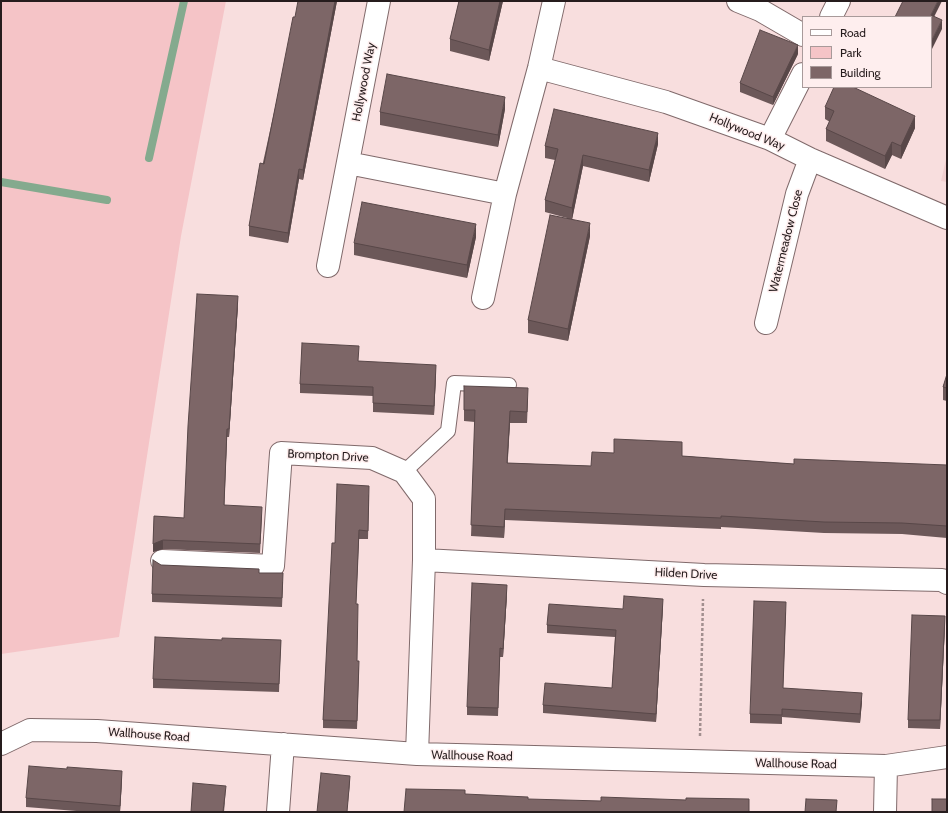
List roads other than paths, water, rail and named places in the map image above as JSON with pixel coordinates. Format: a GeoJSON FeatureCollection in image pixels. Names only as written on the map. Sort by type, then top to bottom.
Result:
{"type":"FeatureCollection","features":[{"type":"Feature","properties":{"kind":"street","name":"Hollywood Way"},"geometry":{"type":"LineString","coordinates":[[328,266],[379,1]]}},
{"type":"Feature","properties":{"kind":"street"},"geometry":{"type":"LineString","coordinates":[[483,298],[505,194],[539,68],[554,1]]}},
{"type":"Feature","properties":{"kind":"street"},"geometry":{"type":"LineString","coordinates":[[738,1],[760,10],[802,33]]}},
{"type":"Feature","properties":{"kind":"street"},"geometry":{"type":"LineString","coordinates":[[832,16],[839,1]]}},
{"type":"Feature","properties":{"kind":"street","name":"Hollywood Way"},"geometry":{"type":"LineString","coordinates":[[539,68],[666,102],[770,139],[810,159],[947,218]]}},
{"type":"Feature","properties":{"kind":"street"},"geometry":{"type":"LineString","coordinates":[[770,139],[802,76]]}},
{"type":"Feature","properties":{"kind":"street","name":"Watermeadow Close"},"geometry":{"type":"LineString","coordinates":[[766,323],[797,194],[810,159]]}},
{"type":"Feature","properties":{"kind":"street"},"geometry":{"type":"LineString","coordinates":[[348,163],[505,194]]}},
{"type":"Feature","properties":{"kind":"street","name":"Brompton Drive"},"geometry":{"type":"LineString","coordinates":[[162,561],[274,566],[281,453],[372,458],[404,472],[424,499],[424,560],[417,754]]}},
{"type":"Feature","properties":{"kind":"street","name":"Hilden Drive"},"geometry":{"type":"LineString","coordinates":[[424,560],[704,575],[942,580],[947,583]]}},
{"type":"Feature","properties":{"kind":"street","name":"Wallhouse Road"},"geometry":{"type":"LineString","coordinates":[[1,744],[30,730],[97,731],[417,754],[886,766],[947,757]]}},
{"type":"Feature","properties":{"kind":"street"},"geometry":{"type":"LineString","coordinates":[[278,812],[283,744]]}},
{"type":"Feature","properties":{"kind":"street"},"geometry":{"type":"LineString","coordinates":[[885,812],[886,766]]}},
{"type":"Feature","properties":{"kind":"lane"},"geometry":{"type":"LineString","coordinates":[[404,472],[448,431],[454,383],[510,385]]}},
{"type":"Feature","properties":{"kind":"waterway"},"geometry":{"type":"LineString","coordinates":[[149,158],[184,1]]}},
{"type":"Feature","properties":{"kind":"waterway"},"geometry":{"type":"LineString","coordinates":[[1,182],[107,200]]}}]}
